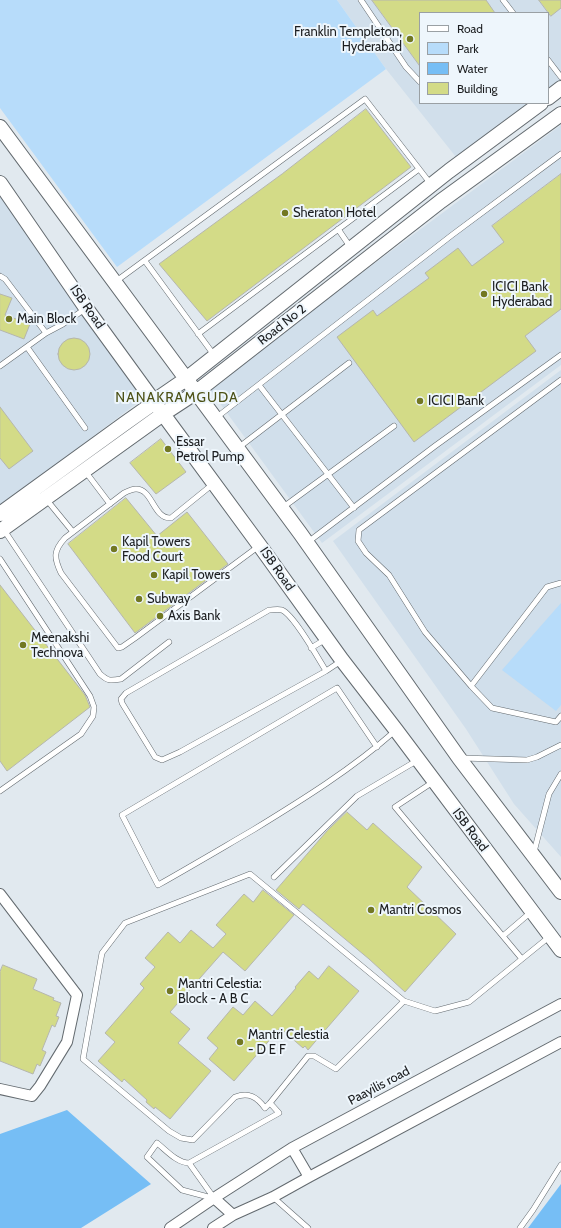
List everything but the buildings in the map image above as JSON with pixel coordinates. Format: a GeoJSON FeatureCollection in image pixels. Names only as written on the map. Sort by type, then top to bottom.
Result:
{"type":"FeatureCollection","features":[{"type":"Feature","properties":{"kind":"main road"},"geometry":{"type":"LineString","coordinates":[[549,97],[561,88]]}},
{"type":"Feature","properties":{"kind":"main road","name":"Road No 2"},"geometry":{"type":"LineString","coordinates":[[0,514],[148,408],[154,401],[215,357],[448,171],[540,104]]}},
{"type":"Feature","properties":{"kind":"main road","name":"Road No 2"},"geometry":{"type":"LineString","coordinates":[[1,530],[163,414],[195,393],[441,200],[561,114]]}},
{"type":"Feature","properties":{"kind":"main road"},"geometry":{"type":"LineString","coordinates":[[0,128],[281,508],[459,758],[561,892]]}},
{"type":"Feature","properties":{"kind":"main road","name":"ISB Road"},"geometry":{"type":"LineString","coordinates":[[0,184],[86,308],[342,660],[561,950]]}},
{"type":"Feature","properties":{"kind":"street"},"geometry":{"type":"LineString","coordinates":[[0,894],[77,995],[67,1042],[40,1086],[32,1096],[0,1089]]}},
{"type":"Feature","properties":{"kind":"street","name":"Paayilis road"},"geometry":{"type":"LineString","coordinates":[[170,1228],[292,1148],[561,1004]]}},
{"type":"Feature","properties":{"kind":"street"},"geometry":{"type":"LineString","coordinates":[[213,1228],[233,1215],[273,1197],[561,1042]]}},
{"type":"Feature","properties":{"kind":"street"},"geometry":{"type":"LineString","coordinates":[[292,1148],[308,1177]]}},
{"type":"Feature","properties":{"kind":"street"},"geometry":{"type":"LineString","coordinates":[[214,1198],[233,1215]]}},
{"type":"Feature","properties":{"kind":"lane"},"geometry":{"type":"LineString","coordinates":[[361,0],[406,67],[419,81]]}},
{"type":"Feature","properties":{"kind":"lane"},"geometry":{"type":"LineString","coordinates":[[503,0],[512,12]]}},
{"type":"Feature","properties":{"kind":"lane"},"geometry":{"type":"LineString","coordinates":[[549,61],[561,77]]}},
{"type":"Feature","properties":{"kind":"lane"},"geometry":{"type":"LineString","coordinates":[[115,282],[365,99],[431,185]]}},
{"type":"Feature","properties":{"kind":"lane"},"geometry":{"type":"LineString","coordinates":[[215,419],[446,240],[561,154]]}},
{"type":"Feature","properties":{"kind":"lane"},"geometry":{"type":"LineString","coordinates":[[198,334],[419,169]]}},
{"type":"Feature","properties":{"kind":"lane"},"geometry":{"type":"LineString","coordinates":[[338,229],[351,248]]}},
{"type":"Feature","properties":{"kind":"lane"},"geometry":{"type":"LineString","coordinates":[[145,260],[215,357]]}},
{"type":"Feature","properties":{"kind":"lane"},"geometry":{"type":"LineString","coordinates":[[0,276],[5,279],[46,333]]}},
{"type":"Feature","properties":{"kind":"lane"},"geometry":{"type":"LineString","coordinates":[[0,366],[46,333],[63,324],[86,308]]}},
{"type":"Feature","properties":{"kind":"lane"},"geometry":{"type":"LineString","coordinates":[[27,347],[85,428]]}},
{"type":"Feature","properties":{"kind":"lane"},"geometry":{"type":"LineString","coordinates":[[306,543],[561,354]]}},
{"type":"Feature","properties":{"kind":"lane"},"geometry":{"type":"LineString","coordinates":[[237,449],[349,363]]}},
{"type":"Feature","properties":{"kind":"lane"},"geometry":{"type":"LineString","coordinates":[[561,380],[359,530],[358,541],[366,553],[389,575],[425,632],[471,686],[492,708],[556,722],[561,716]]}},
{"type":"Feature","properties":{"kind":"lane"},"geometry":{"type":"LineString","coordinates":[[259,385],[354,508]]}},
{"type":"Feature","properties":{"kind":"lane"},"geometry":{"type":"LineString","coordinates":[[281,508],[394,426]]}},
{"type":"Feature","properties":{"kind":"lane"},"geometry":{"type":"LineString","coordinates":[[84,470],[110,504]]}},
{"type":"Feature","properties":{"kind":"lane"},"geometry":{"type":"LineString","coordinates":[[214,483],[171,518],[166,518],[161,515],[144,491],[138,488],[124,493],[73,532],[59,545],[55,559],[61,573],[118,648],[135,638],[260,546]]}},
{"type":"Feature","properties":{"kind":"lane"},"geometry":{"type":"LineString","coordinates":[[46,498],[73,532]]}},
{"type":"Feature","properties":{"kind":"lane"},"geometry":{"type":"LineString","coordinates":[[1,530],[100,674],[106,679],[112,681],[121,679],[169,642]]}},
{"type":"Feature","properties":{"kind":"lane"},"geometry":{"type":"LineString","coordinates":[[0,559],[90,696],[94,707],[93,716],[81,734],[0,791]]}},
{"type":"Feature","properties":{"kind":"lane"},"geometry":{"type":"LineString","coordinates":[[471,686],[547,587],[561,583]]}},
{"type":"Feature","properties":{"kind":"lane"},"geometry":{"type":"LineString","coordinates":[[326,670],[300,630],[286,613],[280,610],[269,610],[126,693],[121,699],[155,757],[162,760],[180,752],[326,670],[342,660]]}},
{"type":"Feature","properties":{"kind":"lane"},"geometry":{"type":"LineString","coordinates":[[311,648],[326,638]]}},
{"type":"Feature","properties":{"kind":"lane"},"geometry":{"type":"LineString","coordinates":[[377,747],[337,688],[122,815],[158,885],[278,815],[329,782],[377,747],[396,730]]}},
{"type":"Feature","properties":{"kind":"lane"},"geometry":{"type":"LineString","coordinates":[[459,758],[527,760],[537,757],[561,745]]}},
{"type":"Feature","properties":{"kind":"lane"},"geometry":{"type":"LineString","coordinates":[[274,877],[357,796],[418,760]]}},
{"type":"Feature","properties":{"kind":"lane"},"geometry":{"type":"LineString","coordinates":[[534,855],[549,794],[561,774]]}},
{"type":"Feature","properties":{"kind":"lane"},"geometry":{"type":"LineString","coordinates":[[434,781],[395,808],[522,959]]}},
{"type":"Feature","properties":{"kind":"lane"},"geometry":{"type":"LineString","coordinates":[[404,1001],[336,1069],[314,1056],[308,1056],[265,1108],[261,1102],[253,1096],[243,1094],[235,1097],[193,1140],[181,1138],[169,1131],[83,1059],[102,953],[125,923],[250,874],[404,1001],[435,1011],[469,1002],[551,936]]}},
{"type":"Feature","properties":{"kind":"lane"},"geometry":{"type":"LineString","coordinates":[[503,936],[532,911]]}},
{"type":"Feature","properties":{"kind":"lane"},"geometry":{"type":"LineString","coordinates":[[214,1198],[182,1190],[147,1157],[158,1143],[177,1159],[184,1163],[189,1163],[279,1113],[270,1102]]}},
{"type":"Feature","properties":{"kind":"lane"},"geometry":{"type":"LineString","coordinates":[[189,1163],[214,1198]]}},
{"type":"Feature","properties":{"kind":"lane"},"geometry":{"type":"LineString","coordinates":[[520,1228],[561,1165]]}},
{"type":"Feature","properties":{"kind":"lane"},"geometry":{"type":"LineString","coordinates":[[273,1197],[308,1228]]}},
{"type":"Feature","properties":{"kind":"shaded area"},"geometry":{"type":"Polygon","coordinates":[[[337,0],[561,0],[561,80],[549,88],[549,12],[419,12],[419,104],[528,104],[456,157],[386,69],[337,0]]]}},
{"type":"Feature","properties":{"kind":"shaded area","name":"ICICI Bank"},"geometry":{"type":"Polygon","coordinates":[[[561,125],[561,365],[322,543],[208,387],[561,125]]]}},
{"type":"Feature","properties":{"kind":"shaded area"},"geometry":{"type":"Polygon","coordinates":[[[0,188],[149,394],[0,507],[0,188]]]}},
{"type":"Feature","properties":{"kind":"shaded area"},"geometry":{"type":"Polygon","coordinates":[[[561,370],[561,857],[514,804],[466,729],[333,541],[561,370]]]}},
{"type":"Feature","properties":{"kind":"green space"},"geometry":{"type":"Polygon","coordinates":[[[0,0],[337,0],[386,69],[117,267],[0,108],[0,0]]]}},
{"type":"Feature","properties":{"kind":"green space"},"geometry":{"type":"Polygon","coordinates":[[[561,603],[561,705],[556,711],[502,670],[561,603]]]}},
{"type":"Feature","properties":{"kind":"water"},"geometry":{"type":"Polygon","coordinates":[[[67,1110],[151,1184],[81,1228],[0,1228],[0,1134],[67,1110]]]}},
{"type":"Feature","properties":{"kind":"water"},"geometry":{"type":"Polygon","coordinates":[[[561,1184],[561,1228],[528,1228],[561,1184]]]}},
{"type":"Feature","properties":{"kind":"place","name":"Franklin Templeton, Hyderabad"},"geometry":{"type":"Point","coordinates":[410,39]}},
{"type":"Feature","properties":{"kind":"place","name":"Sheraton Hotel"},"geometry":{"type":"Point","coordinates":[285,213]}},
{"type":"Feature","properties":{"kind":"place","name":"ICICI Bank Hyderabad"},"geometry":{"type":"Point","coordinates":[484,294]}},
{"type":"Feature","properties":{"kind":"place","name":"Main Block"},"geometry":{"type":"Point","coordinates":[9,319]}},
{"type":"Feature","properties":{"kind":"place","name":"ICICI Bank"},"geometry":{"type":"Point","coordinates":[420,401]}},
{"type":"Feature","properties":{"kind":"place","name":"Essar Petrol Pump"},"geometry":{"type":"Point","coordinates":[168,449]}},
{"type":"Feature","properties":{"kind":"place","name":"Kapil Towers Food Court"},"geometry":{"type":"Point","coordinates":[114,549]}},
{"type":"Feature","properties":{"kind":"place","name":"Kapil Towers"},"geometry":{"type":"Point","coordinates":[154,575]}},
{"type":"Feature","properties":{"kind":"place","name":"Subway"},"geometry":{"type":"Point","coordinates":[139,599]}},
{"type":"Feature","properties":{"kind":"place","name":"Axis Bank"},"geometry":{"type":"Point","coordinates":[160,616]}},
{"type":"Feature","properties":{"kind":"place","name":"Meenakshi Technova"},"geometry":{"type":"Point","coordinates":[23,645]}},
{"type":"Feature","properties":{"kind":"place","name":"Mantri Cosmos"},"geometry":{"type":"Point","coordinates":[371,910]}},
{"type":"Feature","properties":{"kind":"place","name":"Mantri Celestia: Block - A B C"},"geometry":{"type":"Point","coordinates":[170,991]}},
{"type":"Feature","properties":{"kind":"place","name":"Mantri Celestia - D E F"},"geometry":{"type":"Point","coordinates":[240,1042]}},
{"type":"Feature","properties":{"kind":"district","name":"NANAKRAMGUDA"},"geometry":{"type":"Point","coordinates":[177,398]}}]}
